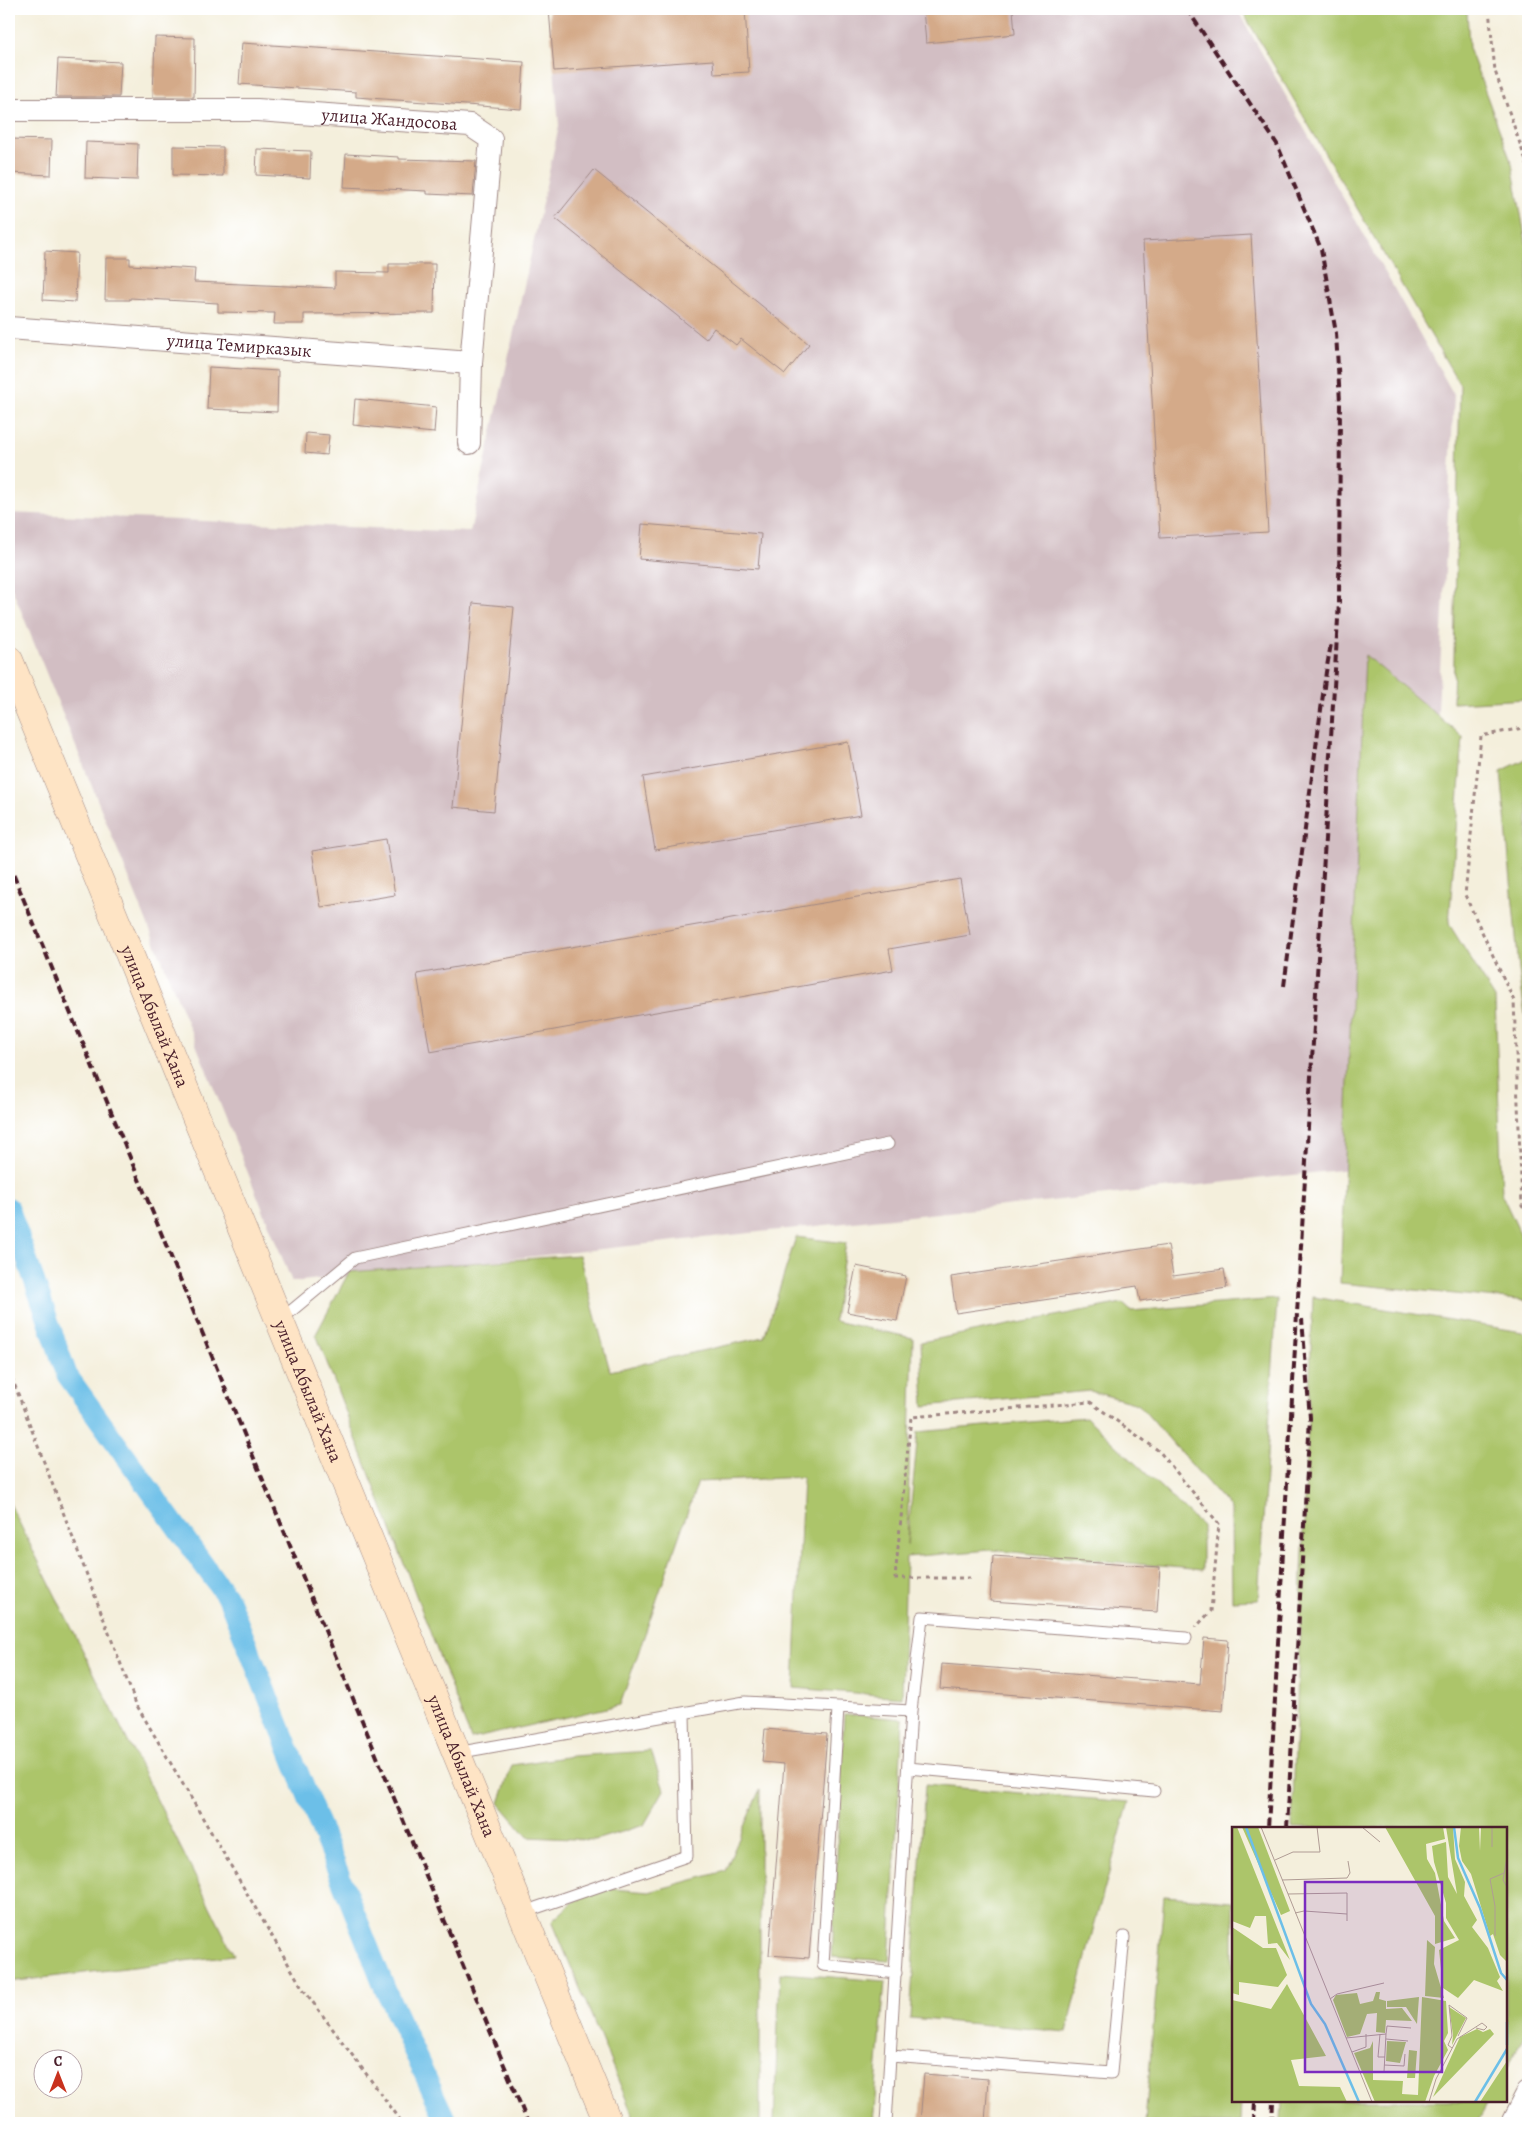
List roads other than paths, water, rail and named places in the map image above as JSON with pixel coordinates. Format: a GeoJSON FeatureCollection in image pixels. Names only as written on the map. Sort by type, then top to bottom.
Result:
{"type":"FeatureCollection","features":[{"type":"Feature","properties":{"kind":"main road","name":"улица Абылай Хана"},"geometry":{"type":"LineString","coordinates":[[9,660],[608,2123]]}},
{"type":"Feature","properties":{"kind":"street","name":"улица Жандосова"},"geometry":{"type":"LineString","coordinates":[[9,110],[257,110],[470,125],[491,139],[471,363],[469,443]]}},
{"type":"Feature","properties":{"kind":"street","name":"улица Темирказык"},"geometry":{"type":"LineString","coordinates":[[9,328],[471,363]]}},
{"type":"Feature","properties":{"kind":"street"},"geometry":{"type":"LineString","coordinates":[[1512,2123],[1528,2092]]}},
{"type":"Feature","properties":{"kind":"lane"},"geometry":{"type":"LineString","coordinates":[[279,1321],[355,1258],[888,1144]]}},
{"type":"Feature","properties":{"kind":"lane"},"geometry":{"type":"LineString","coordinates":[[886,2123],[911,1711],[922,1618],[1186,1638]]}},
{"type":"Feature","properties":{"kind":"lane"},"geometry":{"type":"LineString","coordinates":[[456,1753],[745,1702],[911,1711]]}},
{"type":"Feature","properties":{"kind":"lane"},"geometry":{"type":"LineString","coordinates":[[838,1708],[823,1965],[896,1973]]}},
{"type":"Feature","properties":{"kind":"lane"},"geometry":{"type":"LineString","coordinates":[[522,1913],[687,1856],[684,1713]]}},
{"type":"Feature","properties":{"kind":"lane"},"geometry":{"type":"LineString","coordinates":[[908,1768],[1154,1791]]}},
{"type":"Feature","properties":{"kind":"lane"},"geometry":{"type":"LineString","coordinates":[[890,2056],[1111,2073],[1124,1937]]}},
{"type":"Feature","properties":{"kind":"waterway"},"geometry":{"type":"LineString","coordinates":[[9,1208],[67,1375],[229,1600],[386,1991],[447,2123]]}},
{"type":"Feature","properties":{"kind":"railway"},"geometry":{"type":"LineString","coordinates":[[1187,9],[1277,144],[1321,249],[1336,333],[1340,402],[1339,602],[1268,1827]]}},
{"type":"Feature","properties":{"kind":"railway"},"geometry":{"type":"LineString","coordinates":[[1284,986],[1331,644]]}},
{"type":"Feature","properties":{"kind":"railway"},"geometry":{"type":"LineString","coordinates":[[9,864],[528,2123]]}},
{"type":"Feature","properties":{"kind":"railway"},"geometry":{"type":"LineString","coordinates":[[1287,1827],[1310,1418],[1302,1319]]}},
{"type":"Feature","properties":{"kind":"railway"},"geometry":{"type":"LineString","coordinates":[[1254,2123],[1255,2102]]}},
{"type":"Feature","properties":{"kind":"railway"},"geometry":{"type":"LineString","coordinates":[[1272,2123],[1273,2102]]}}]}
